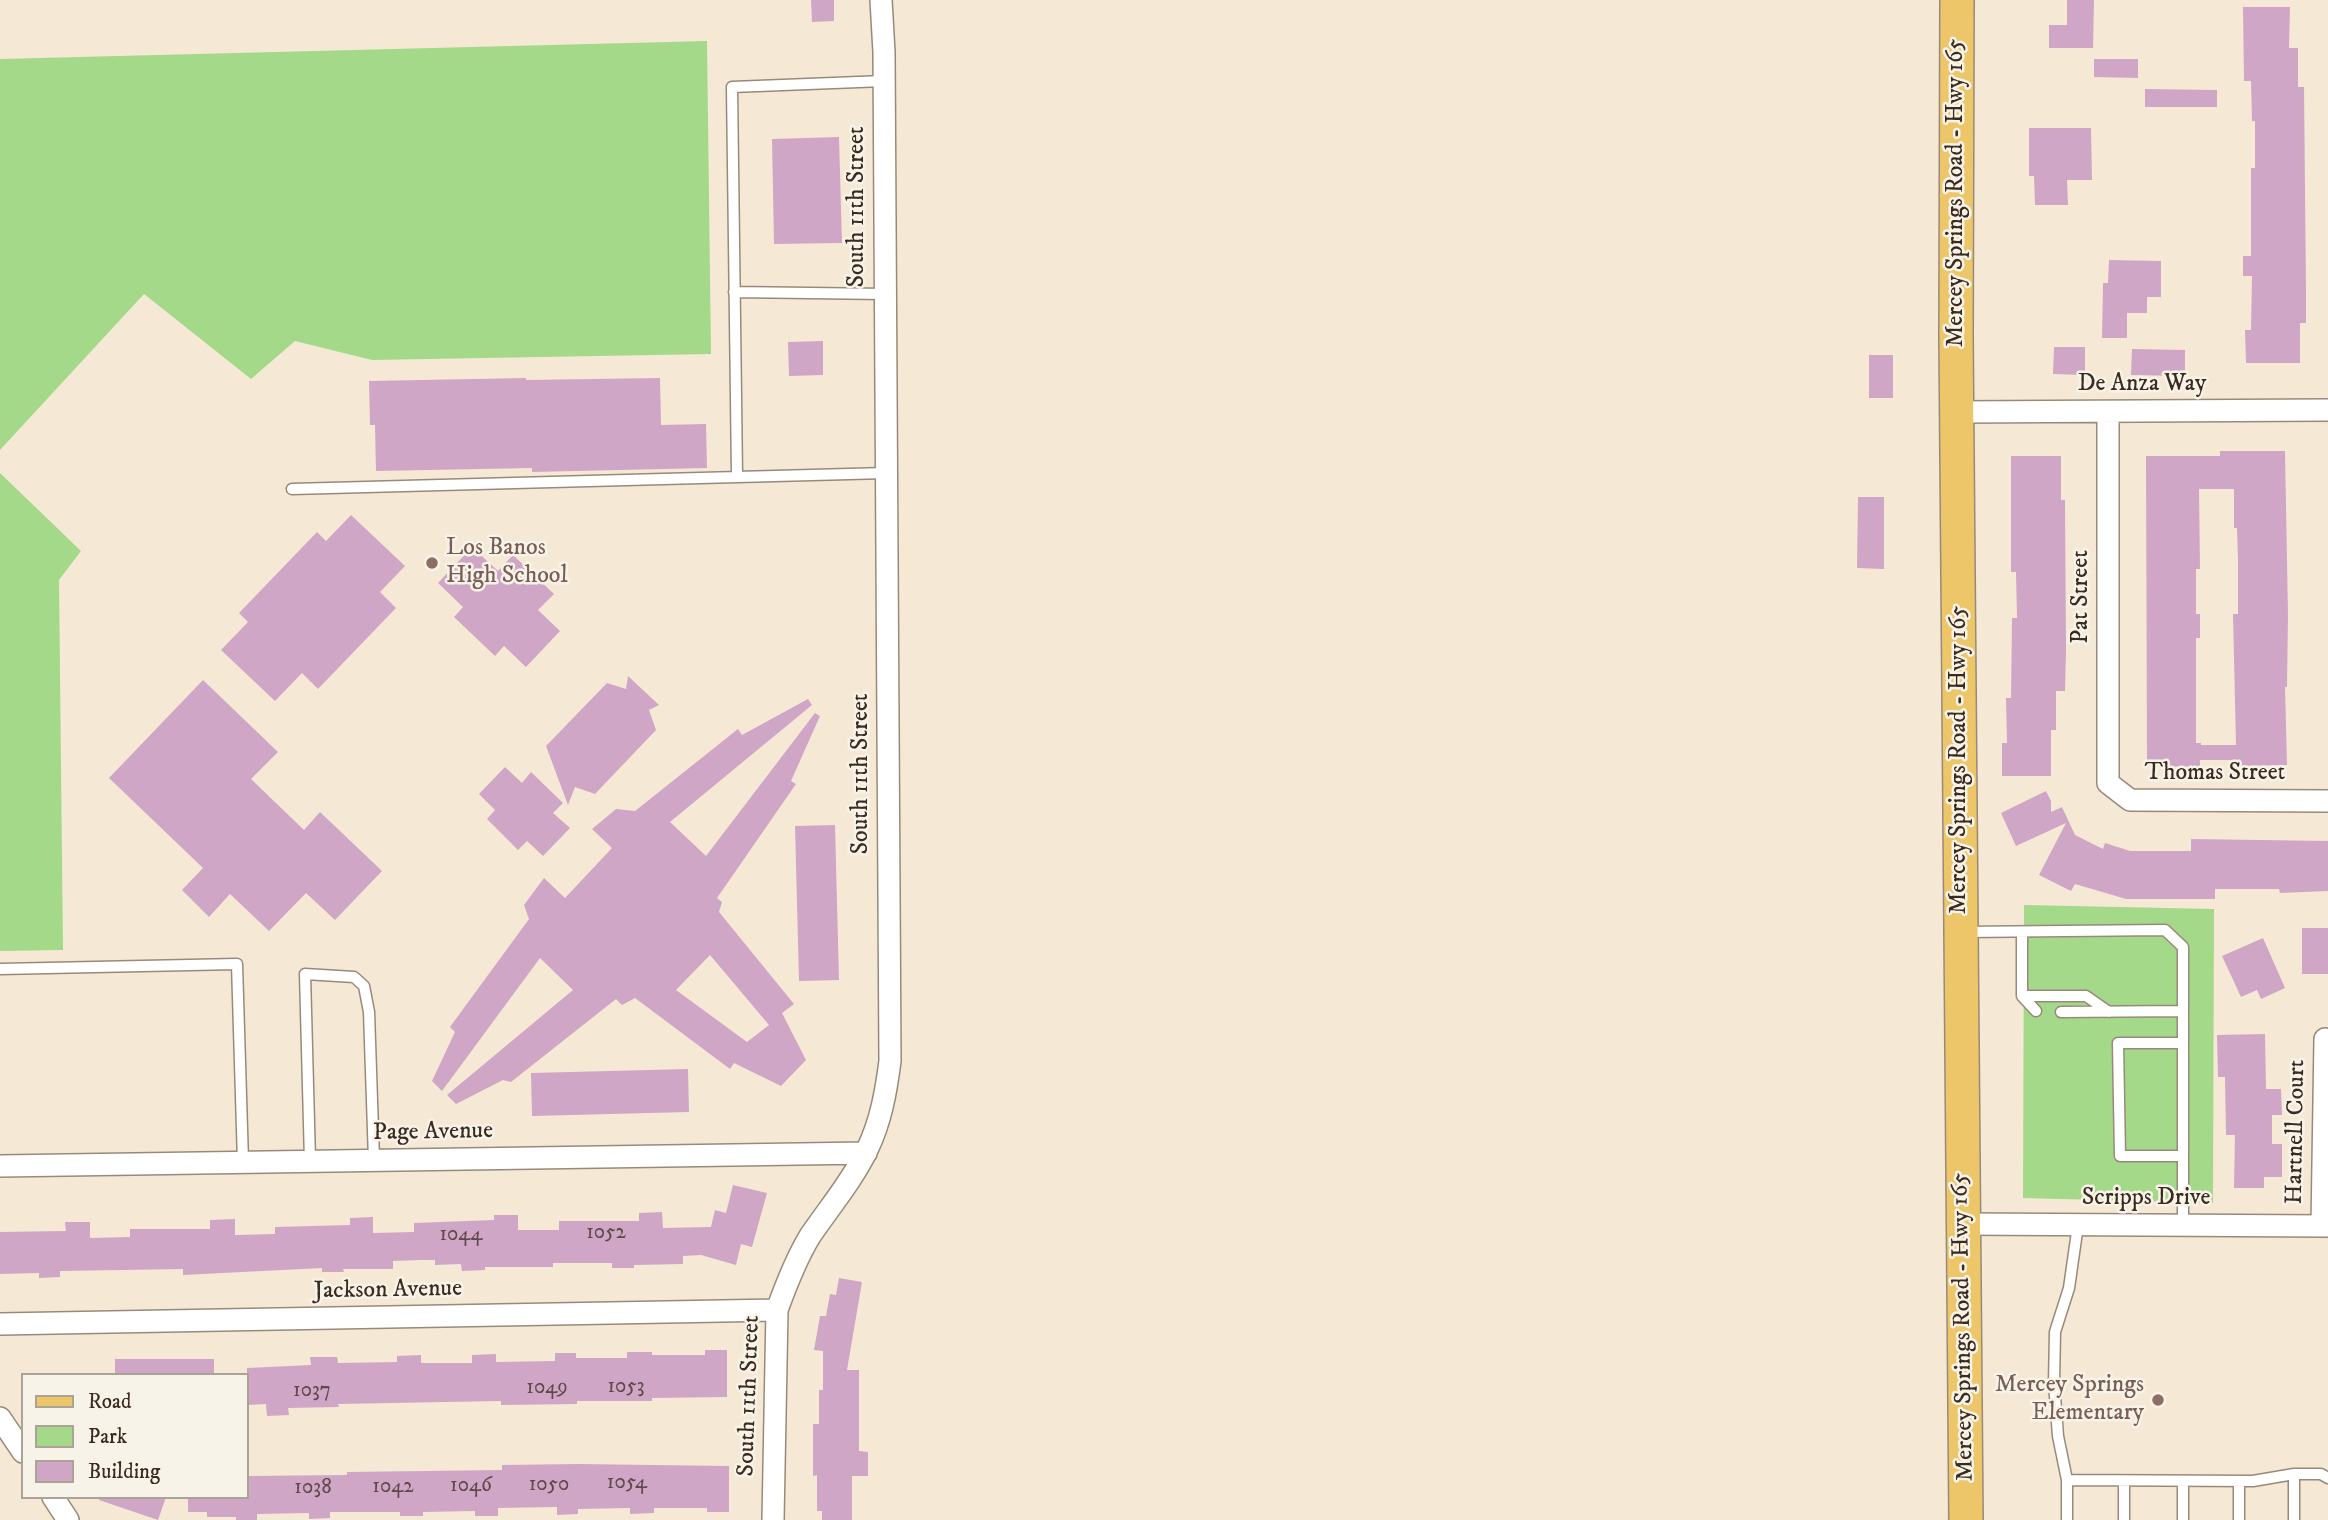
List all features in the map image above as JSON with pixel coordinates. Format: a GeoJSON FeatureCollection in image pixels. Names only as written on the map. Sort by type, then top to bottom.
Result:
{"type":"FeatureCollection","features":[{"type":"Feature","properties":{"kind":"main road","name":"Mercey Springs Road - Hwy 165"},"geometry":{"type":"LineString","coordinates":[[1957,0],[1957,412],[1966,1520]]}},
{"type":"Feature","properties":{"kind":"street","name":"South 11th Street"},"geometry":{"type":"LineString","coordinates":[[773,1520],[777,1310],[788,1279],[809,1238],[866,1153],[886,1097],[890,1061],[884,81],[881,0]]}},
{"type":"Feature","properties":{"kind":"street","name":"De Anza Way"},"geometry":{"type":"LineString","coordinates":[[1957,412],[2328,410]]}},
{"type":"Feature","properties":{"kind":"street","name":"Pat Street"},"geometry":{"type":"LineString","coordinates":[[2108,412],[2108,783]]}},
{"type":"Feature","properties":{"kind":"street","name":"Thomas Street"},"geometry":{"type":"LineString","coordinates":[[2108,783],[2130,800],[2328,801]]}},
{"type":"Feature","properties":{"kind":"street","name":"Hartnell Court"},"geometry":{"type":"LineString","coordinates":[[2325,1039],[2325,1226]]}},
{"type":"Feature","properties":{"kind":"street","name":"Page Avenue"},"geometry":{"type":"LineString","coordinates":[[0,1166],[866,1153]]}},
{"type":"Feature","properties":{"kind":"street","name":"Scripps Drive"},"geometry":{"type":"LineString","coordinates":[[1963,1224],[2325,1226]]}},
{"type":"Feature","properties":{"kind":"street","name":"Jackson Avenue"},"geometry":{"type":"LineString","coordinates":[[0,1324],[777,1310]]}},
{"type":"Feature","properties":{"kind":"street"},"geometry":{"type":"LineString","coordinates":[[0,1418],[21,1449]]}},
{"type":"Feature","properties":{"kind":"street"},"geometry":{"type":"LineString","coordinates":[[54,1499],[68,1520]]}},
{"type":"Feature","properties":{"kind":"lane"},"geometry":{"type":"LineString","coordinates":[[737,476],[732,87],[884,81]]}},
{"type":"Feature","properties":{"kind":"lane"},"geometry":{"type":"LineString","coordinates":[[734,292],[885,294]]}},
{"type":"Feature","properties":{"kind":"lane"},"geometry":{"type":"LineString","coordinates":[[292,489],[886,473]]}},
{"type":"Feature","properties":{"kind":"lane"},"geometry":{"type":"LineString","coordinates":[[1961,932],[2165,930],[2183,947],[2183,1226]]}},
{"type":"Feature","properties":{"kind":"lane"},"geometry":{"type":"LineString","coordinates":[[2022,932],[2022,996],[2036,1011]]}},
{"type":"Feature","properties":{"kind":"lane"},"geometry":{"type":"LineString","coordinates":[[0,969],[237,964],[243,1162]]}},
{"type":"Feature","properties":{"kind":"lane"},"geometry":{"type":"LineString","coordinates":[[310,1161],[305,974],[354,977],[365,986],[369,1012],[374,1160]]}},
{"type":"Feature","properties":{"kind":"lane"},"geometry":{"type":"LineString","coordinates":[[2022,996],[2085,996],[2109,1012]]}},
{"type":"Feature","properties":{"kind":"lane"},"geometry":{"type":"LineString","coordinates":[[2061,1012],[2183,1011]]}},
{"type":"Feature","properties":{"kind":"lane"},"geometry":{"type":"LineString","coordinates":[[2183,1043],[2118,1043],[2120,1156],[2183,1156]]}},
{"type":"Feature","properties":{"kind":"lane"},"geometry":{"type":"LineString","coordinates":[[2067,1520],[2067,1480],[2057,1436],[2055,1332],[2069,1288],[2078,1226]]}},
{"type":"Feature","properties":{"kind":"lane"},"geometry":{"type":"LineString","coordinates":[[2067,1480],[2239,1481],[2294,1474],[2321,1474],[2328,1478]]}},
{"type":"Feature","properties":{"kind":"lane"},"geometry":{"type":"LineString","coordinates":[[2294,1474],[2294,1520]]}},
{"type":"Feature","properties":{"kind":"lane"},"geometry":{"type":"LineString","coordinates":[[2124,1481],[2124,1520]]}},
{"type":"Feature","properties":{"kind":"lane"},"geometry":{"type":"LineString","coordinates":[[2239,1481],[2239,1520]]}},
{"type":"Feature","properties":{"kind":"lane"},"geometry":{"type":"LineString","coordinates":[[2183,1482],[2183,1520]]}},
{"type":"Feature","properties":{"kind":"green space"},"geometry":{"type":"Polygon","coordinates":[[[707,41],[711,354],[372,360],[295,341],[251,379],[144,294],[0,450],[0,59],[707,41]]]}},
{"type":"Feature","properties":{"kind":"green space"},"geometry":{"type":"Polygon","coordinates":[[[0,473],[81,551],[59,580],[63,950],[0,951],[0,473]]]}},
{"type":"Feature","properties":{"kind":"green space"},"geometry":{"type":"Polygon","coordinates":[[[2024,905],[2214,909],[2213,1203],[2023,1198],[2024,905]]]}},
{"type":"Feature","properties":{"kind":"building"},"geometry":{"type":"Polygon","coordinates":[[[811,0],[834,0],[834,21],[812,22],[811,0]]]}},
{"type":"Feature","properties":{"kind":"building"},"geometry":{"type":"Polygon","coordinates":[[[2067,0],[2094,0],[2093,48],[2049,48],[2049,25],[2067,25],[2067,0]]]}},
{"type":"Feature","properties":{"kind":"building"},"geometry":{"type":"Polygon","coordinates":[[[2243,7],[2290,7],[2289,48],[2298,48],[2298,87],[2304,87],[2306,291],[2306,323],[2300,323],[2300,363],[2246,363],[2245,330],[2251,330],[2252,276],[2243,276],[2243,256],[2251,256],[2251,168],[2255,168],[2255,121],[2252,121],[2251,81],[2244,81],[2243,7]]]}},
{"type":"Feature","properties":{"kind":"building"},"geometry":{"type":"Polygon","coordinates":[[[2094,59],[2138,59],[2138,78],[2094,77],[2094,59]]]}},
{"type":"Feature","properties":{"kind":"building"},"geometry":{"type":"Polygon","coordinates":[[[2145,89],[2217,90],[2217,107],[2145,107],[2145,89]]]}},
{"type":"Feature","properties":{"kind":"building"},"geometry":{"type":"Polygon","coordinates":[[[2029,128],[2091,128],[2092,180],[2067,180],[2068,205],[2035,205],[2034,176],[2029,176],[2029,128]]]}},
{"type":"Feature","properties":{"kind":"building"},"geometry":{"type":"Polygon","coordinates":[[[839,137],[842,243],[774,244],[772,139],[839,137]]]}},
{"type":"Feature","properties":{"kind":"building"},"geometry":{"type":"Polygon","coordinates":[[[2109,260],[2161,261],[2161,297],[2147,297],[2147,313],[2127,313],[2127,338],[2102,338],[2103,283],[2108,283],[2109,260]]]}},
{"type":"Feature","properties":{"kind":"building"},"geometry":{"type":"Polygon","coordinates":[[[823,341],[823,375],[789,376],[788,342],[823,341]]]}},
{"type":"Feature","properties":{"kind":"building"},"geometry":{"type":"Polygon","coordinates":[[[2054,347],[2085,347],[2085,375],[2053,374],[2054,347]]]}},
{"type":"Feature","properties":{"kind":"building"},"geometry":{"type":"Polygon","coordinates":[[[2132,349],[2185,350],[2185,376],[2131,375],[2132,349]]]}},
{"type":"Feature","properties":{"kind":"building"},"geometry":{"type":"Polygon","coordinates":[[[1869,355],[1893,355],[1893,398],[1869,398],[1869,355]]]}},
{"type":"Feature","properties":{"kind":"building"},"geometry":{"type":"Polygon","coordinates":[[[660,378],[661,425],[706,424],[707,468],[532,472],[532,468],[376,471],[375,425],[370,425],[369,381],[660,378]]]}},
{"type":"Feature","properties":{"kind":"building"},"geometry":{"type":"Polygon","coordinates":[[[2220,451],[2285,451],[2287,765],[2238,766],[2238,760],[2200,760],[2200,767],[2147,766],[2146,456],[2220,456],[2220,451]],[[2199,489],[2200,569],[2196,569],[2196,614],[2200,614],[2200,638],[2196,638],[2196,743],[2201,745],[2236,745],[2233,614],[2238,614],[2238,560],[2237,528],[2234,528],[2234,489],[2199,489]]]}},
{"type":"Feature","properties":{"kind":"building"},"geometry":{"type":"Polygon","coordinates":[[[2011,456],[2061,456],[2061,500],[2065,500],[2065,691],[2056,691],[2056,730],[2051,730],[2051,776],[2002,776],[2002,743],[2007,743],[2006,698],[2011,698],[2012,618],[2017,618],[2016,572],[2011,572],[2011,456]]]}},
{"type":"Feature","properties":{"kind":"building"},"geometry":{"type":"Polygon","coordinates":[[[1858,497],[1884,497],[1884,569],[1857,568],[1858,497]]]}},
{"type":"Feature","properties":{"kind":"building"},"geometry":{"type":"Polygon","coordinates":[[[351,515],[405,566],[380,592],[396,608],[318,689],[302,673],[275,701],[221,650],[248,622],[239,613],[317,532],[326,541],[351,515]]]}},
{"type":"Feature","properties":{"kind":"building"},"geometry":{"type":"Polygon","coordinates":[[[472,547],[498,571],[513,555],[554,594],[538,610],[560,631],[526,667],[504,646],[495,656],[454,617],[463,607],[438,583],[472,547]]]}},
{"type":"Feature","properties":{"kind":"building"},"geometry":{"type":"Polygon","coordinates":[[[628,676],[659,705],[649,710],[656,730],[595,794],[575,787],[568,805],[546,746],[607,683],[626,689],[628,676]]]}},
{"type":"Feature","properties":{"kind":"building"},"geometry":{"type":"Polygon","coordinates":[[[203,680],[278,752],[251,779],[304,830],[320,812],[382,871],[335,920],[306,893],[269,931],[230,894],[209,917],[182,890],[203,868],[109,778],[203,680]]]}},
{"type":"Feature","properties":{"kind":"building"},"geometry":{"type":"Polygon","coordinates":[[[808,699],[812,705],[670,822],[706,856],[815,713],[820,716],[791,781],[796,784],[717,898],[722,902],[719,912],[794,1004],[782,1013],[806,1060],[781,1086],[734,1063],[730,1069],[635,998],[622,1005],[616,999],[511,1082],[503,1080],[456,1104],[447,1095],[573,990],[540,958],[442,1091],[432,1081],[455,1032],[450,1027],[529,919],[524,905],[544,878],[565,898],[612,848],[592,829],[616,809],[635,811],[738,729],[742,735],[808,699]],[[710,955],[676,990],[747,1042],[769,1025],[710,955]]]}},
{"type":"Feature","properties":{"kind":"building"},"geometry":{"type":"Polygon","coordinates":[[[505,767],[522,783],[531,772],[563,803],[553,813],[570,828],[543,856],[527,841],[518,850],[487,819],[495,810],[479,794],[505,767]]]}},
{"type":"Feature","properties":{"kind":"building"},"geometry":{"type":"Polygon","coordinates":[[[2046,791],[2051,801],[2051,812],[2062,807],[2075,835],[2103,849],[2105,843],[2130,851],[2191,851],[2191,839],[2328,841],[2328,891],[2280,893],[2279,889],[2215,889],[2215,899],[2126,899],[2075,884],[2071,891],[2039,875],[2066,823],[2016,846],[2001,813],[2046,791]]]}},
{"type":"Feature","properties":{"kind":"building"},"geometry":{"type":"Polygon","coordinates":[[[835,825],[839,980],[799,981],[795,826],[835,825]]]}},
{"type":"Feature","properties":{"kind":"building"},"geometry":{"type":"Polygon","coordinates":[[[2302,928],[2328,928],[2328,974],[2302,974],[2302,928]]]}},
{"type":"Feature","properties":{"kind":"building"},"geometry":{"type":"Polygon","coordinates":[[[2263,938],[2285,988],[2261,999],[2257,990],[2241,997],[2222,956],[2263,938]]]}},
{"type":"Feature","properties":{"kind":"building"},"geometry":{"type":"Polygon","coordinates":[[[2265,1034],[2266,1089],[2281,1089],[2282,1115],[2272,1115],[2272,1144],[2282,1144],[2282,1177],[2264,1177],[2264,1188],[2234,1188],[2235,1135],[2226,1135],[2225,1077],[2218,1077],[2217,1035],[2265,1034]]]}},
{"type":"Feature","properties":{"kind":"building"},"geometry":{"type":"Polygon","coordinates":[[[688,1069],[689,1112],[532,1116],[531,1073],[688,1069]]]}},
{"type":"Feature","properties":{"kind":"building"},"geometry":{"type":"Polygon","coordinates":[[[733,1185],[767,1193],[752,1247],[741,1244],[736,1265],[701,1255],[683,1256],[683,1264],[634,1265],[634,1268],[612,1268],[612,1263],[553,1263],[553,1267],[485,1267],[485,1270],[462,1271],[461,1264],[435,1265],[435,1260],[420,1260],[393,1261],[393,1269],[343,1269],[344,1272],[322,1272],[322,1268],[183,1275],[183,1269],[60,1271],[60,1277],[39,1278],[39,1273],[0,1274],[0,1232],[66,1231],[65,1222],[90,1222],[90,1238],[130,1237],[130,1229],[210,1229],[210,1220],[235,1219],[235,1235],[275,1234],[275,1227],[350,1225],[350,1218],[373,1217],[373,1233],[414,1232],[414,1223],[494,1220],[494,1215],[518,1215],[518,1230],[559,1230],[559,1221],[639,1221],[639,1213],[662,1212],[663,1228],[711,1227],[715,1210],[726,1213],[733,1185]]]}},
{"type":"Feature","properties":{"kind":"building"},"geometry":{"type":"Polygon","coordinates":[[[839,1278],[862,1282],[847,1370],[859,1370],[859,1451],[868,1452],[868,1476],[852,1476],[852,1520],[822,1520],[822,1511],[817,1511],[817,1475],[813,1476],[813,1424],[819,1424],[819,1390],[823,1390],[823,1351],[814,1350],[820,1316],[826,1316],[830,1294],[836,1295],[839,1278]]]}},
{"type":"Feature","properties":{"kind":"building"},"geometry":{"type":"Polygon","coordinates":[[[705,1350],[727,1350],[727,1397],[577,1401],[577,1404],[501,1405],[501,1401],[338,1404],[339,1407],[288,1408],[289,1415],[267,1416],[266,1404],[248,1405],[247,1368],[311,1365],[310,1357],[337,1357],[338,1363],[397,1362],[397,1356],[421,1355],[421,1363],[472,1363],[472,1355],[496,1354],[496,1362],[555,1361],[555,1353],[576,1353],[576,1358],[627,1358],[627,1352],[705,1355],[705,1350]]]}},
{"type":"Feature","properties":{"kind":"building"},"geometry":{"type":"Polygon","coordinates":[[[115,1359],[214,1359],[214,1373],[115,1373],[115,1359]]]}},
{"type":"Feature","properties":{"kind":"building"},"geometry":{"type":"Polygon","coordinates":[[[502,1465],[729,1466],[729,1512],[707,1512],[707,1508],[654,1508],[654,1513],[630,1514],[630,1508],[578,1509],[578,1514],[557,1515],[557,1507],[498,1508],[498,1516],[475,1516],[475,1511],[423,1512],[423,1516],[400,1516],[400,1512],[330,1512],[330,1518],[309,1519],[309,1513],[257,1514],[257,1520],[236,1520],[236,1517],[207,1517],[207,1512],[188,1512],[188,1499],[248,1499],[248,1476],[502,1470],[502,1465]]]}},
{"type":"Feature","properties":{"kind":"building"},"geometry":{"type":"Polygon","coordinates":[[[99,1499],[165,1499],[158,1520],[99,1499]]]}},
{"type":"Feature","properties":{"kind":"place","name":"Los Banos High School"},"geometry":{"type":"Point","coordinates":[432,563]}},
{"type":"Feature","properties":{"kind":"place","name":"Mercey Springs Elementary"},"geometry":{"type":"Point","coordinates":[2158,1400]}}]}
